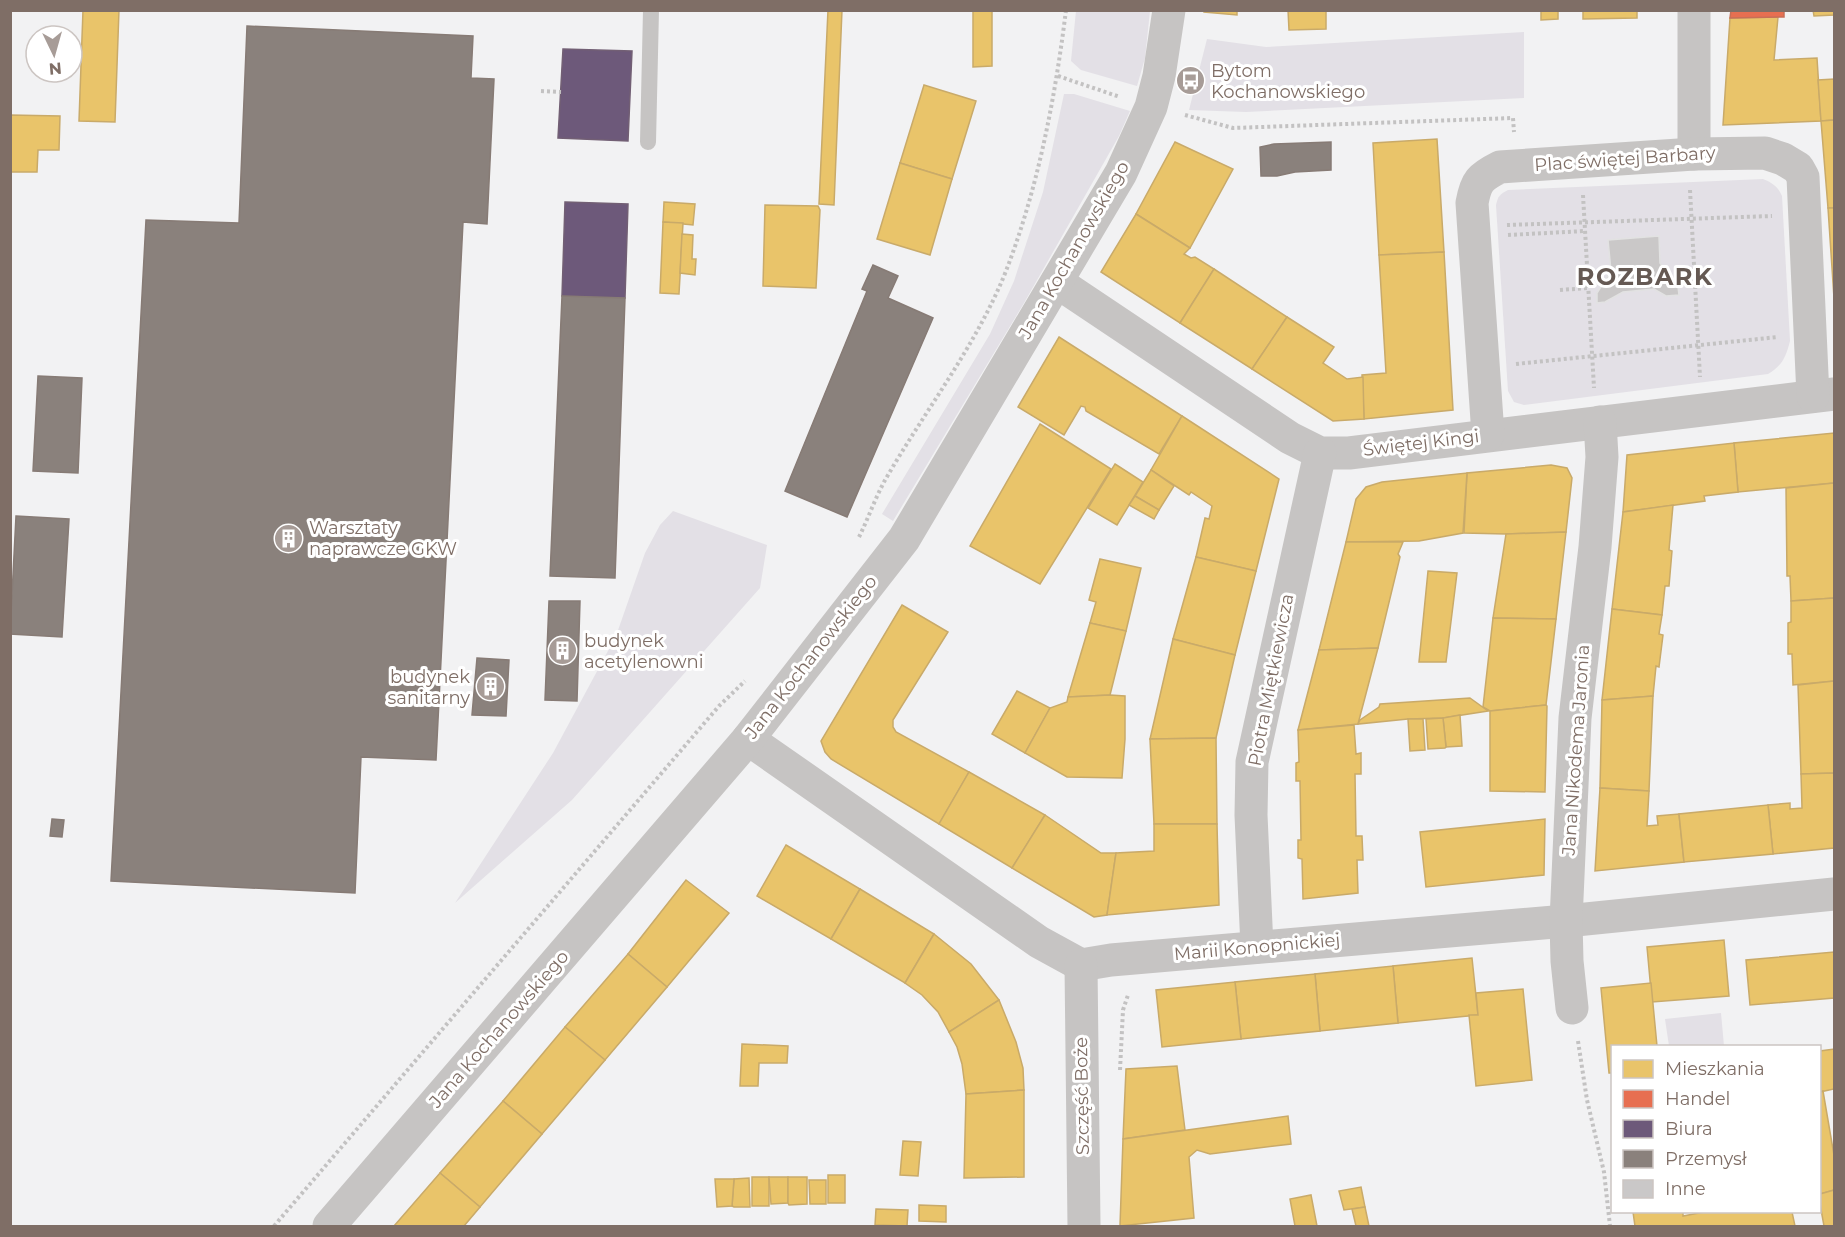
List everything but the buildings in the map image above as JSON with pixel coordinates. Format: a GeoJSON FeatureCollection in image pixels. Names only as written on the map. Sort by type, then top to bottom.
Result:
{"type":"FeatureCollection","features":[{"type":"Feature","properties":{"kind":"street","name":"Jana Kochanowskiego"},"geometry":{"type":"LineString","coordinates":[[329,1227],[748,739],[904,538],[1121,173],[1151,107],[1159,76],[1169,10]]}},
{"type":"Feature","properties":{"kind":"street"},"geometry":{"type":"LineString","coordinates":[[1691,168],[1694,10]]}},
{"type":"Feature","properties":{"kind":"street","name":"Plac świętej Barbary"},"geometry":{"type":"LineString","coordinates":[[1488,435],[1472,204],[1475,187],[1483,176],[1500,168],[1518,166],[1691,168],[1765,153],[1783,159],[1798,168],[1803,177],[1824,395]]}},
{"type":"Feature","properties":{"kind":"street","name":"Świętej Kingi"},"geometry":{"type":"LineString","coordinates":[[1057,282],[1290,438],[1320,453],[1349,453],[1488,435],[1597,409],[1824,395]]}},
{"type":"Feature","properties":{"kind":"street","name":"Jana Nikodema Jaronia"},"geometry":{"type":"LineString","coordinates":[[1572,1008],[1566,921],[1575,718],[1595,547],[1602,457],[1597,409]]}},
{"type":"Feature","properties":{"kind":"street","name":"Piotra Miętkiewicza"},"geometry":{"type":"LineString","coordinates":[[1257,947],[1251,815],[1252,762],[1320,453]]}},
{"type":"Feature","properties":{"kind":"street"},"geometry":{"type":"LineString","coordinates":[[748,739],[1039,942],[1081,965]]}},
{"type":"Feature","properties":{"kind":"street","name":"Marii Konopnickiej"},"geometry":{"type":"LineString","coordinates":[[1081,965],[1111,960],[1566,921],[1834,894]]}},
{"type":"Feature","properties":{"kind":"street","name":"Szczęść Boże"},"geometry":{"type":"LineString","coordinates":[[1081,965],[1084,1227]]}},
{"type":"Feature","properties":{"kind":"lane"},"geometry":{"type":"LineString","coordinates":[[648,142],[651,10]]}},
{"type":"Feature","properties":{"kind":"path"},"geometry":{"type":"LineString","coordinates":[[855,543],[887,477],[968,344],[1005,271],[1038,170],[1058,76],[1066,10]]}},
{"type":"Feature","properties":{"kind":"path"},"geometry":{"type":"LineString","coordinates":[[1058,76],[1151,107],[1233,128],[1513,118],[1518,166]]}},
{"type":"Feature","properties":{"kind":"path"},"geometry":{"type":"LineString","coordinates":[[541,91],[561,92]]}},
{"type":"Feature","properties":{"kind":"path"},"geometry":{"type":"LineString","coordinates":[[1691,168],[1691,219],[1700,382]]}},
{"type":"Feature","properties":{"kind":"path"},"geometry":{"type":"LineString","coordinates":[[1583,187],[1597,409]]}},
{"type":"Feature","properties":{"kind":"path"},"geometry":{"type":"LineString","coordinates":[[1497,225],[1783,215]]}},
{"type":"Feature","properties":{"kind":"path"},"geometry":{"type":"LineString","coordinates":[[1504,235],[1585,231]]}},
{"type":"Feature","properties":{"kind":"path"},"geometry":{"type":"LineString","coordinates":[[1560,290],[1588,288]]}},
{"type":"Feature","properties":{"kind":"path"},"geometry":{"type":"LineString","coordinates":[[1506,365],[1778,337]]}},
{"type":"Feature","properties":{"kind":"path"},"geometry":{"type":"LineString","coordinates":[[274,1227],[719,706],[752,675]]}},
{"type":"Feature","properties":{"kind":"path"},"geometry":{"type":"LineString","coordinates":[[1120,1078],[1123,1010],[1131,990]]}},
{"type":"Feature","properties":{"kind":"path"},"geometry":{"type":"LineString","coordinates":[[1572,1008],[1587,1100],[1604,1172],[1610,1227]]}},
{"type":"Feature","properties":{"kind":"shaded area"},"geometry":{"type":"Polygon","coordinates":[[[1076,11],[1150,11],[1145,58],[1137,86],[1081,70],[1071,61],[1076,11]]]}},
{"type":"Feature","properties":{"kind":"shaded area"},"geometry":{"type":"Polygon","coordinates":[[[1524,32],[1524,98],[1246,112],[1189,110],[1207,39],[1266,47],[1524,32]]]}},
{"type":"Feature","properties":{"kind":"shaded area"},"geometry":{"type":"Polygon","coordinates":[[[1064,94],[1074,94],[1130,111],[1119,136],[1024,303],[893,521],[882,514],[990,334],[1014,281],[1043,192],[1064,94]]]}},
{"type":"Feature","properties":{"kind":"shaded area"},"geometry":{"type":"Polygon","coordinates":[[[1763,179],[1775,186],[1782,196],[1790,341],[1785,356],[1777,368],[1768,374],[1524,405],[1514,402],[1508,391],[1496,205],[1501,194],[1508,190],[1763,179]]]}},
{"type":"Feature","properties":{"kind":"shaded area"},"geometry":{"type":"Polygon","coordinates":[[[673,511],[767,545],[760,588],[572,800],[455,903],[553,753],[616,636],[645,553],[660,525],[673,511]]]}},
{"type":"Feature","properties":{"kind":"shaded area"},"geometry":{"type":"Polygon","coordinates":[[[1721,1013],[1724,1045],[1669,1045],[1665,1019],[1721,1013]]]}},
{"type":"Feature","properties":{"kind":"place","name":"Bytom Kochanowskiego"},"geometry":{"type":"Point","coordinates":[1190,81]}},
{"type":"Feature","properties":{"kind":"place","name":"Warsztaty naprawcze GKW"},"geometry":{"type":"Point","coordinates":[288,538]}},
{"type":"Feature","properties":{"kind":"place","name":"budynek acetylenowni"},"geometry":{"type":"Point","coordinates":[563,651]}},
{"type":"Feature","properties":{"kind":"place","name":"budynek sanitarny"},"geometry":{"type":"Point","coordinates":[491,687]}},
{"type":"Feature","properties":{"kind":"district","name":"ROZBARK"},"geometry":{"type":"Point","coordinates":[1645,276]}}]}
